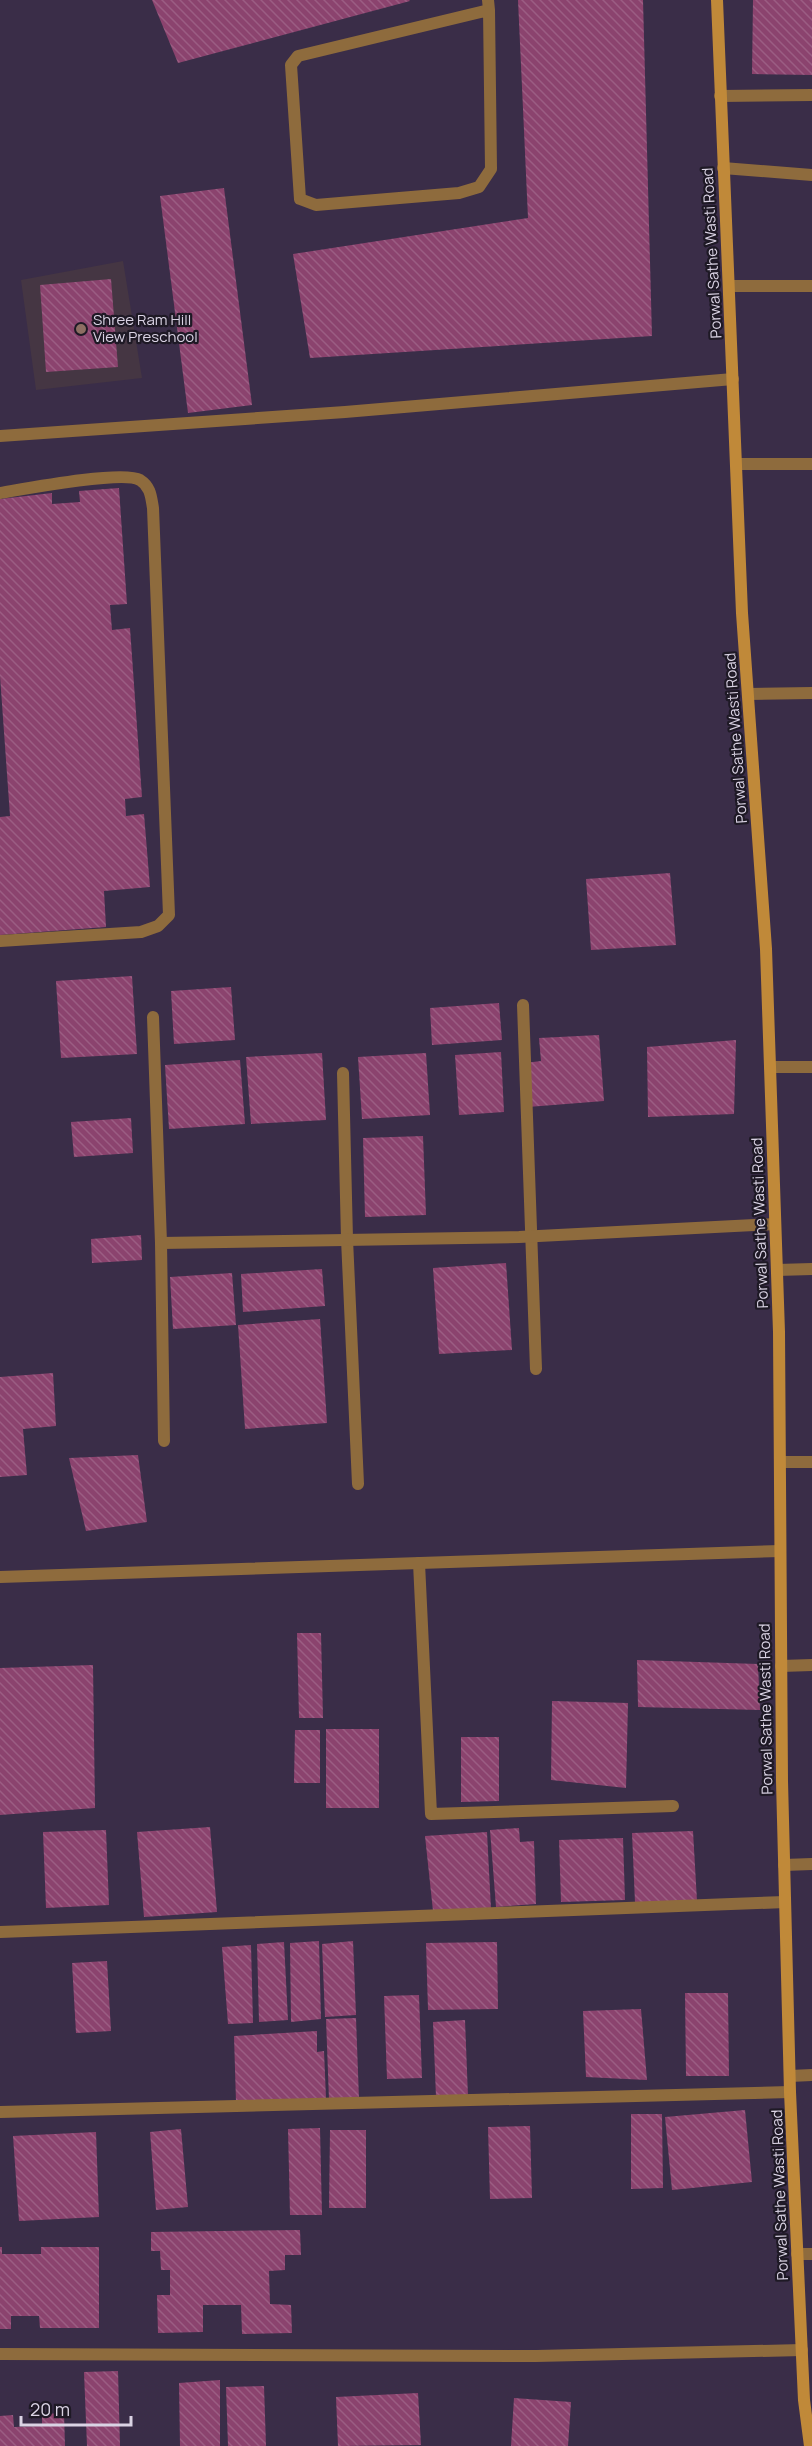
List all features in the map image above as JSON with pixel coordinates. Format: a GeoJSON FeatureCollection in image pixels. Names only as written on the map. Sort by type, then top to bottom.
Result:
{"type":"FeatureCollection","features":[{"type":"Feature","properties":{"kind":"street","name":"Porwal Sathe Wasti Road"},"geometry":{"type":"LineString","coordinates":[[717,0],[736,464],[748,694],[766,949],[777,1270],[784,1865],[790,2092],[802,2350],[808,2400],[810,2446]]}},
{"type":"Feature","properties":{"kind":"street"},"geometry":{"type":"LineString","coordinates":[[488,5],[490,169],[479,187],[459,193],[316,205],[300,200],[291,65],[298,56],[488,5]]}},
{"type":"Feature","properties":{"kind":"street"},"geometry":{"type":"LineString","coordinates":[[720,96],[812,95]]}},
{"type":"Feature","properties":{"kind":"street"},"geometry":{"type":"LineString","coordinates":[[723,168],[812,175]]}},
{"type":"Feature","properties":{"kind":"street"},"geometry":{"type":"LineString","coordinates":[[729,286],[812,286]]}},
{"type":"Feature","properties":{"kind":"street"},"geometry":{"type":"LineString","coordinates":[[0,436],[345,412],[733,379]]}},
{"type":"Feature","properties":{"kind":"street"},"geometry":{"type":"LineString","coordinates":[[736,464],[812,464]]}},
{"type":"Feature","properties":{"kind":"street"},"geometry":{"type":"LineString","coordinates":[[0,493],[111,478],[138,479],[150,488],[153,508],[169,915],[158,926],[141,932],[0,941]]}},
{"type":"Feature","properties":{"kind":"street"},"geometry":{"type":"LineString","coordinates":[[748,694],[812,693]]}},
{"type":"Feature","properties":{"kind":"street"},"geometry":{"type":"LineString","coordinates":[[523,1005],[536,1369]]}},
{"type":"Feature","properties":{"kind":"street"},"geometry":{"type":"LineString","coordinates":[[153,1017],[161,1242],[164,1442]]}},
{"type":"Feature","properties":{"kind":"street"},"geometry":{"type":"LineString","coordinates":[[770,1067],[812,1067]]}},
{"type":"Feature","properties":{"kind":"street"},"geometry":{"type":"LineString","coordinates":[[343,1073],[347,1239],[358,1484]]}},
{"type":"Feature","properties":{"kind":"street"},"geometry":{"type":"LineString","coordinates":[[161,1242],[530,1236],[775,1224]]}},
{"type":"Feature","properties":{"kind":"street"},"geometry":{"type":"LineString","coordinates":[[777,1270],[812,1269]]}},
{"type":"Feature","properties":{"kind":"street"},"geometry":{"type":"LineString","coordinates":[[780,1462],[812,1462]]}},
{"type":"Feature","properties":{"kind":"street"},"geometry":{"type":"LineString","coordinates":[[0,1577],[780,1551]]}},
{"type":"Feature","properties":{"kind":"street"},"geometry":{"type":"LineString","coordinates":[[419,1563],[431,1814],[673,1806]]}},
{"type":"Feature","properties":{"kind":"street"},"geometry":{"type":"LineString","coordinates":[[781,1666],[812,1665]]}},
{"type":"Feature","properties":{"kind":"street"},"geometry":{"type":"LineString","coordinates":[[784,1865],[812,1864]]}},
{"type":"Feature","properties":{"kind":"street"},"geometry":{"type":"LineString","coordinates":[[0,1932],[785,1902]]}},
{"type":"Feature","properties":{"kind":"street"},"geometry":{"type":"LineString","coordinates":[[790,2076],[812,2075]]}},
{"type":"Feature","properties":{"kind":"street"},"geometry":{"type":"LineString","coordinates":[[0,2112],[790,2092]]}},
{"type":"Feature","properties":{"kind":"street"},"geometry":{"type":"LineString","coordinates":[[797,2254],[812,2254]]}},
{"type":"Feature","properties":{"kind":"street"},"geometry":{"type":"LineString","coordinates":[[0,2354],[536,2356],[802,2350]]}},
{"type":"Feature","properties":{"kind":"shaded area","name":"Shree Ram Hill View Preschool"},"geometry":{"type":"Polygon","coordinates":[[[123,261],[142,378],[36,390],[21,280],[123,261]]]}},
{"type":"Feature","properties":{"kind":"building"},"geometry":{"type":"Polygon","coordinates":[[[152,0],[409,0],[410,1],[178,63],[152,0]]]}},
{"type":"Feature","properties":{"kind":"building"},"geometry":{"type":"Polygon","coordinates":[[[518,0],[643,0],[652,336],[310,358],[293,254],[528,218],[518,0]]]}},
{"type":"Feature","properties":{"kind":"building"},"geometry":{"type":"Polygon","coordinates":[[[753,0],[812,0],[812,75],[752,74],[753,0]]]}},
{"type":"Feature","properties":{"kind":"building"},"geometry":{"type":"Polygon","coordinates":[[[224,188],[252,405],[188,413],[160,196],[224,188]]]}},
{"type":"Feature","properties":{"kind":"building"},"geometry":{"type":"Polygon","coordinates":[[[111,279],[118,367],[46,372],[40,285],[111,279]]]}},
{"type":"Feature","properties":{"kind":"building"},"geometry":{"type":"Polygon","coordinates":[[[119,488],[127,604],[110,605],[112,630],[130,628],[142,797],[125,799],[126,816],[144,814],[150,887],[104,891],[106,927],[0,935],[0,817],[10,816],[0,676],[0,499],[52,493],[52,504],[80,502],[79,491],[119,488]]]}},
{"type":"Feature","properties":{"kind":"building"},"geometry":{"type":"Polygon","coordinates":[[[670,873],[676,945],[591,950],[586,879],[670,873]]]}},
{"type":"Feature","properties":{"kind":"building"},"geometry":{"type":"Polygon","coordinates":[[[132,976],[137,1054],[61,1058],[56,981],[132,976]]]}},
{"type":"Feature","properties":{"kind":"building"},"geometry":{"type":"Polygon","coordinates":[[[231,987],[235,1040],[174,1044],[171,991],[231,987]]]}},
{"type":"Feature","properties":{"kind":"building"},"geometry":{"type":"Polygon","coordinates":[[[499,1003],[502,1040],[432,1045],[430,1008],[499,1003]]]}},
{"type":"Feature","properties":{"kind":"building"},"geometry":{"type":"Polygon","coordinates":[[[599,1035],[604,1101],[528,1107],[525,1063],[541,1061],[539,1038],[599,1035]]]}},
{"type":"Feature","properties":{"kind":"building"},"geometry":{"type":"Polygon","coordinates":[[[736,1040],[734,1114],[648,1117],[647,1047],[736,1040]]]}},
{"type":"Feature","properties":{"kind":"building"},"geometry":{"type":"Polygon","coordinates":[[[501,1052],[504,1112],[459,1115],[455,1055],[501,1052]]]}},
{"type":"Feature","properties":{"kind":"building"},"geometry":{"type":"Polygon","coordinates":[[[322,1053],[326,1120],[251,1124],[246,1057],[322,1053]]]}},
{"type":"Feature","properties":{"kind":"building"},"geometry":{"type":"Polygon","coordinates":[[[426,1053],[430,1115],[362,1119],[358,1057],[426,1053]]]}},
{"type":"Feature","properties":{"kind":"building"},"geometry":{"type":"Polygon","coordinates":[[[240,1060],[245,1124],[169,1129],[165,1065],[240,1060]]]}},
{"type":"Feature","properties":{"kind":"building"},"geometry":{"type":"Polygon","coordinates":[[[131,1118],[133,1153],[74,1157],[71,1122],[131,1118]]]}},
{"type":"Feature","properties":{"kind":"building"},"geometry":{"type":"Polygon","coordinates":[[[423,1136],[426,1215],[365,1217],[363,1138],[423,1136]]]}},
{"type":"Feature","properties":{"kind":"building"},"geometry":{"type":"Polygon","coordinates":[[[141,1235],[142,1260],[92,1263],[91,1239],[141,1235]]]}},
{"type":"Feature","properties":{"kind":"building"},"geometry":{"type":"Polygon","coordinates":[[[506,1263],[512,1350],[439,1354],[433,1268],[506,1263]]]}},
{"type":"Feature","properties":{"kind":"building"},"geometry":{"type":"Polygon","coordinates":[[[322,1269],[325,1306],[243,1312],[241,1274],[322,1269]]]}},
{"type":"Feature","properties":{"kind":"building"},"geometry":{"type":"Polygon","coordinates":[[[232,1273],[236,1325],[173,1329],[170,1277],[232,1273]]]}},
{"type":"Feature","properties":{"kind":"building"},"geometry":{"type":"Polygon","coordinates":[[[320,1319],[327,1423],[245,1429],[238,1325],[320,1319]]]}},
{"type":"Feature","properties":{"kind":"building"},"geometry":{"type":"Polygon","coordinates":[[[53,1373],[56,1426],[23,1429],[27,1475],[0,1477],[0,1377],[53,1373]]]}},
{"type":"Feature","properties":{"kind":"building"},"geometry":{"type":"Polygon","coordinates":[[[138,1455],[147,1522],[86,1531],[69,1458],[138,1455]]]}},
{"type":"Feature","properties":{"kind":"building"},"geometry":{"type":"Polygon","coordinates":[[[297,1633],[321,1633],[323,1718],[299,1718],[297,1633]]]}},
{"type":"Feature","properties":{"kind":"building"},"geometry":{"type":"Polygon","coordinates":[[[637,1660],[758,1664],[760,1710],[638,1707],[637,1660]]]}},
{"type":"Feature","properties":{"kind":"building"},"geometry":{"type":"Polygon","coordinates":[[[93,1665],[95,1808],[0,1815],[0,1668],[93,1665]]]}},
{"type":"Feature","properties":{"kind":"building"},"geometry":{"type":"Polygon","coordinates":[[[552,1701],[628,1703],[626,1788],[551,1780],[552,1701]]]}},
{"type":"Feature","properties":{"kind":"building"},"geometry":{"type":"Polygon","coordinates":[[[326,1729],[379,1729],[379,1808],[326,1808],[326,1729]]]}},
{"type":"Feature","properties":{"kind":"building"},"geometry":{"type":"Polygon","coordinates":[[[295,1730],[320,1730],[320,1783],[294,1783],[295,1730]]]}},
{"type":"Feature","properties":{"kind":"building"},"geometry":{"type":"Polygon","coordinates":[[[461,1737],[499,1737],[499,1801],[461,1802],[461,1737]]]}},
{"type":"Feature","properties":{"kind":"building"},"geometry":{"type":"Polygon","coordinates":[[[210,1827],[217,1912],[144,1917],[137,1832],[210,1827]]]}},
{"type":"Feature","properties":{"kind":"building"},"geometry":{"type":"Polygon","coordinates":[[[519,1828],[520,1842],[534,1841],[536,1904],[496,1907],[490,1830],[519,1828]]]}},
{"type":"Feature","properties":{"kind":"building"},"geometry":{"type":"Polygon","coordinates":[[[106,1830],[109,1905],[46,1908],[43,1832],[106,1830]]]}},
{"type":"Feature","properties":{"kind":"building"},"geometry":{"type":"Polygon","coordinates":[[[693,1831],[697,1901],[635,1903],[632,1833],[693,1831]]]}},
{"type":"Feature","properties":{"kind":"building"},"geometry":{"type":"Polygon","coordinates":[[[487,1832],[491,1909],[433,1911],[425,1836],[487,1832]]]}},
{"type":"Feature","properties":{"kind":"building"},"geometry":{"type":"Polygon","coordinates":[[[623,1838],[625,1900],[561,1902],[559,1840],[623,1838]]]}},
{"type":"Feature","properties":{"kind":"building"},"geometry":{"type":"Polygon","coordinates":[[[319,1941],[321,2019],[291,2022],[290,1943],[319,1941]]]}},
{"type":"Feature","properties":{"kind":"building"},"geometry":{"type":"Polygon","coordinates":[[[353,1941],[356,2015],[325,2017],[322,1944],[353,1941]]]}},
{"type":"Feature","properties":{"kind":"building"},"geometry":{"type":"Polygon","coordinates":[[[284,1942],[288,2020],[259,2022],[257,1944],[284,1942]]]}},
{"type":"Feature","properties":{"kind":"building"},"geometry":{"type":"Polygon","coordinates":[[[497,1942],[498,2009],[428,2010],[426,1943],[497,1942]]]}},
{"type":"Feature","properties":{"kind":"building"},"geometry":{"type":"Polygon","coordinates":[[[251,1945],[253,2023],[228,2024],[222,1947],[251,1945]]]}},
{"type":"Feature","properties":{"kind":"building"},"geometry":{"type":"Polygon","coordinates":[[[107,1961],[111,2031],[76,2033],[72,1963],[107,1961]]]}},
{"type":"Feature","properties":{"kind":"building"},"geometry":{"type":"Polygon","coordinates":[[[685,1993],[728,1993],[729,2076],[686,2076],[685,1993]]]}},
{"type":"Feature","properties":{"kind":"building"},"geometry":{"type":"Polygon","coordinates":[[[419,1995],[422,2078],[387,2079],[384,1996],[419,1995]]]}},
{"type":"Feature","properties":{"kind":"building"},"geometry":{"type":"Polygon","coordinates":[[[641,2009],[647,2080],[586,2077],[583,2011],[641,2009]]]}},
{"type":"Feature","properties":{"kind":"building"},"geometry":{"type":"Polygon","coordinates":[[[356,2018],[359,2099],[329,2100],[326,2019],[356,2018]]]}},
{"type":"Feature","properties":{"kind":"building"},"geometry":{"type":"Polygon","coordinates":[[[465,2020],[468,2096],[436,2097],[433,2022],[465,2020]]]}},
{"type":"Feature","properties":{"kind":"building"},"geometry":{"type":"Polygon","coordinates":[[[317,2031],[317,2052],[324,2051],[326,2098],[236,2102],[234,2036],[317,2031]]]}},
{"type":"Feature","properties":{"kind":"building"},"geometry":{"type":"Polygon","coordinates":[[[745,2110],[752,2182],[672,2190],[665,2117],[745,2110]]]}},
{"type":"Feature","properties":{"kind":"building"},"geometry":{"type":"Polygon","coordinates":[[[631,2114],[662,2114],[663,2188],[631,2189],[631,2114]]]}},
{"type":"Feature","properties":{"kind":"building"},"geometry":{"type":"Polygon","coordinates":[[[530,2126],[532,2198],[490,2199],[488,2127],[530,2126]]]}},
{"type":"Feature","properties":{"kind":"building"},"geometry":{"type":"Polygon","coordinates":[[[320,2128],[322,2215],[290,2215],[288,2129],[320,2128]]]}},
{"type":"Feature","properties":{"kind":"building"},"geometry":{"type":"Polygon","coordinates":[[[181,2129],[188,2207],[156,2210],[150,2132],[181,2129]]]}},
{"type":"Feature","properties":{"kind":"building"},"geometry":{"type":"Polygon","coordinates":[[[330,2130],[366,2130],[366,2208],[329,2208],[330,2130]]]}},
{"type":"Feature","properties":{"kind":"building"},"geometry":{"type":"Polygon","coordinates":[[[96,2132],[99,2217],[19,2221],[13,2136],[96,2132]]]}},
{"type":"Feature","properties":{"kind":"building"},"geometry":{"type":"Polygon","coordinates":[[[300,2230],[301,2255],[285,2255],[285,2270],[269,2271],[270,2304],[291,2305],[292,2333],[242,2334],[241,2305],[203,2305],[203,2332],[158,2333],[157,2295],[170,2295],[170,2270],[161,2270],[160,2251],[151,2251],[151,2232],[300,2230]]]}},
{"type":"Feature","properties":{"kind":"building"},"geometry":{"type":"Polygon","coordinates":[[[0,2247],[2,2247],[2,2254],[41,2254],[41,2247],[99,2247],[99,2328],[40,2328],[39,2316],[11,2316],[11,2329],[0,2329],[0,2247]]]}},
{"type":"Feature","properties":{"kind":"building"},"geometry":{"type":"Polygon","coordinates":[[[118,2371],[120,2446],[87,2446],[84,2372],[118,2371]]]}},
{"type":"Feature","properties":{"kind":"building"},"geometry":{"type":"Polygon","coordinates":[[[220,2380],[220,2446],[180,2446],[179,2383],[220,2380]]]}},
{"type":"Feature","properties":{"kind":"building"},"geometry":{"type":"Polygon","coordinates":[[[264,2386],[266,2446],[228,2446],[226,2387],[264,2386]]]}},
{"type":"Feature","properties":{"kind":"building"},"geometry":{"type":"Polygon","coordinates":[[[418,2393],[421,2445],[338,2446],[336,2397],[418,2393]]]}},
{"type":"Feature","properties":{"kind":"building"},"geometry":{"type":"Polygon","coordinates":[[[514,2398],[571,2402],[568,2446],[511,2446],[514,2398]]]}},
{"type":"Feature","properties":{"kind":"building"},"geometry":{"type":"Polygon","coordinates":[[[64,2413],[65,2446],[0,2446],[0,2416],[13,2415],[14,2427],[42,2426],[42,2414],[64,2413]]]}},
{"type":"Feature","properties":{"kind":"place","name":"Shree Ram Hill View Preschool"},"geometry":{"type":"Point","coordinates":[81,329]}}]}
